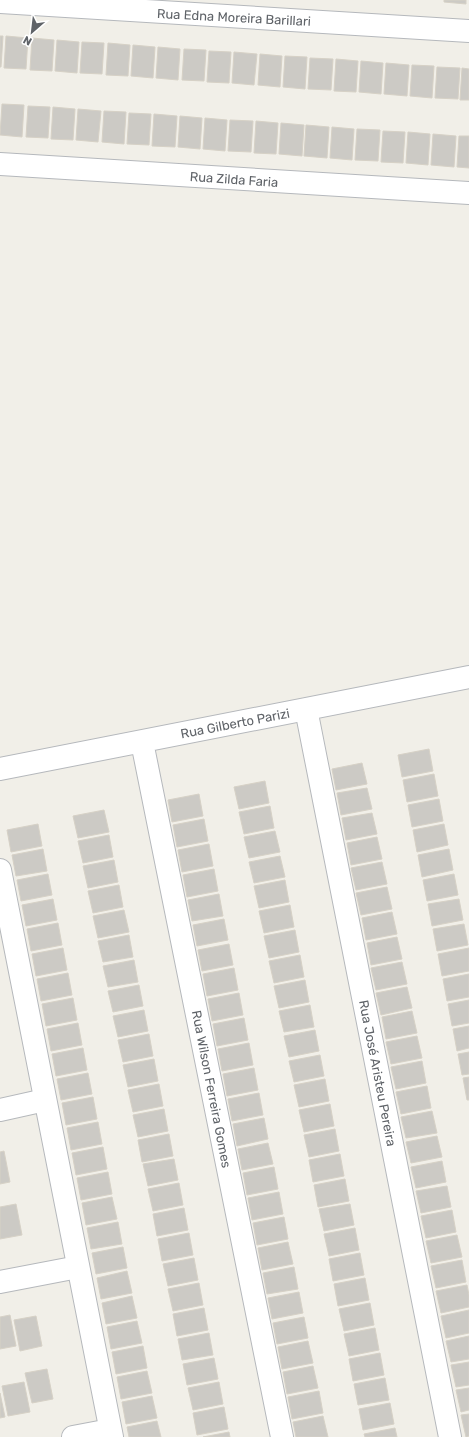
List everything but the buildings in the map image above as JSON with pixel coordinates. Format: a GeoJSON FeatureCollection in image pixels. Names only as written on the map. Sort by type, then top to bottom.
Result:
{"type":"FeatureCollection","features":[{"type":"Feature","properties":{"kind":"street","name":"Rua Edna Moreira Barillari"},"geometry":{"type":"LineString","coordinates":[[0,2],[469,31]]}},
{"type":"Feature","properties":{"kind":"street","name":"Rua Zilda Faria"},"geometry":{"type":"LineString","coordinates":[[0,164],[469,193]]}},
{"type":"Feature","properties":{"kind":"street","name":"Rua Gilberto Parizi"},"geometry":{"type":"LineString","coordinates":[[0,769],[306,709],[468,682]]}},
{"type":"Feature","properties":{"kind":"street","name":"Rua José Aristeu Pereira"},"geometry":{"type":"LineString","coordinates":[[306,709],[450,1437]]}},
{"type":"Feature","properties":{"kind":"street","name":"Rua Wilson Ferreira Gomes"},"geometry":{"type":"LineString","coordinates":[[142,742],[282,1437]]}},
{"type":"Feature","properties":{"kind":"street"},"geometry":{"type":"LineString","coordinates":[[0,870],[6,936],[45,1100],[111,1433],[73,1437]]}},
{"type":"Feature","properties":{"kind":"street"},"geometry":{"type":"LineString","coordinates":[[0,1110],[45,1100]]}},
{"type":"Feature","properties":{"kind":"street"},"geometry":{"type":"LineString","coordinates":[[0,1282],[78,1267]]}}]}
